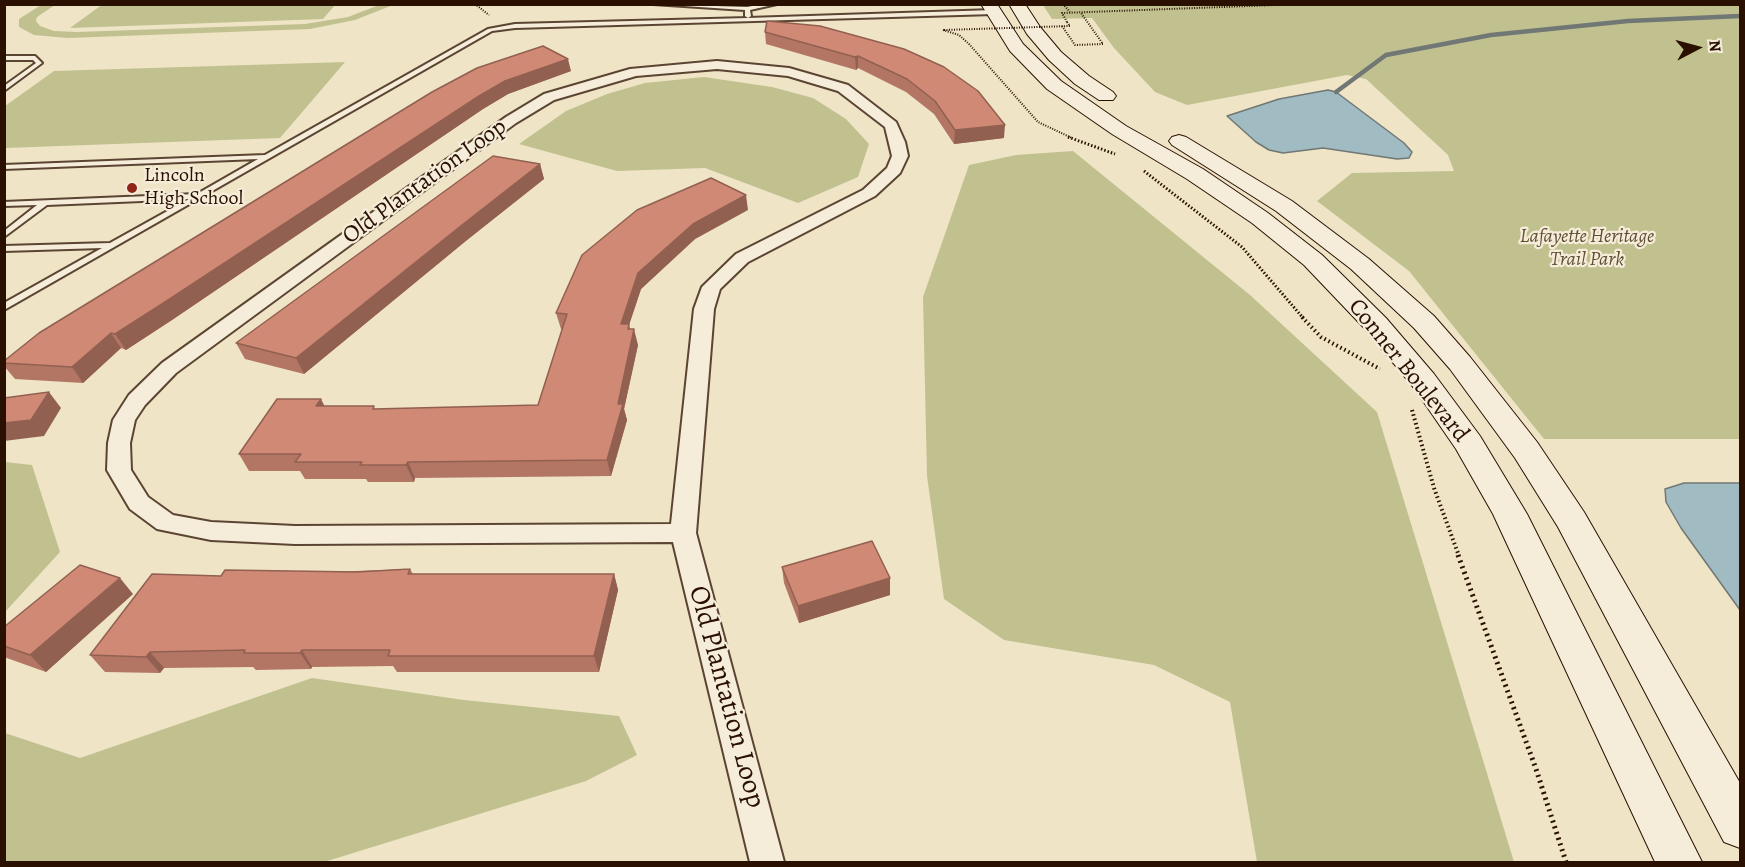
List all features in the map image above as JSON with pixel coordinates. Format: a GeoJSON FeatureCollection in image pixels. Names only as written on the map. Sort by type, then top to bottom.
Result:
{"type":"FeatureCollection","features":[{"type":"Feature","properties":{"kind":"main road","name":"Conner Boulevard"},"geometry":{"type":"LineString","coordinates":[[1005,8],[1082,80],[1149,124],[1217,163],[1284,206],[1360,264],[1431,331],[1526,450],[1572,521],[1740,826]]}},
{"type":"Feature","properties":{"kind":"main road","name":"Conner Boulevard"},"geometry":{"type":"LineString","coordinates":[[1005,8],[1016,46],[1054,86],[1119,130],[1195,174],[1260,218],[1313,260],[1376,324],[1424,381],[1469,444],[1510,514],[1678,862]]}},
{"type":"Feature","properties":{"kind":"street","name":"Old Plantation Loop"},"geometry":{"type":"LineString","coordinates":[[683,532],[296,535],[211,531],[166,523],[139,502],[119,470],[119,443],[124,420],[137,400],[169,368],[511,120],[549,97],[606,78],[670,68],[753,67],[818,79],[843,88],[881,115],[891,125],[898,142],[900,156],[894,170],[869,193],[742,258],[711,287],[704,309],[683,532],[767,862]]}},
{"type":"Feature","properties":{"kind":"lane"},"geometry":{"type":"LineString","coordinates":[[654,4],[747,9],[776,4]]}},
{"type":"Feature","properties":{"kind":"lane"},"geometry":{"type":"LineString","coordinates":[[4,307],[490,30],[515,26],[1005,8]]}},
{"type":"Feature","properties":{"kind":"lane"},"geometry":{"type":"LineString","coordinates":[[747,9],[748,19]]}},
{"type":"Feature","properties":{"kind":"lane"},"geometry":{"type":"LineString","coordinates":[[4,58],[35,58],[39,63],[4,89]]}},
{"type":"Feature","properties":{"kind":"lane"},"geometry":{"type":"LineString","coordinates":[[4,167],[267,156]]}},
{"type":"Feature","properties":{"kind":"lane"},"geometry":{"type":"LineString","coordinates":[[4,204],[198,196]]}},
{"type":"Feature","properties":{"kind":"lane"},"geometry":{"type":"LineString","coordinates":[[4,235],[45,202]]}},
{"type":"Feature","properties":{"kind":"lane"},"geometry":{"type":"LineString","coordinates":[[4,249],[113,245]]}},
{"type":"Feature","properties":{"kind":"path"},"geometry":{"type":"LineString","coordinates":[[1063,4],[1070,12]]}},
{"type":"Feature","properties":{"kind":"path"},"geometry":{"type":"LineString","coordinates":[[1264,4],[1268,7]]}},
{"type":"Feature","properties":{"kind":"path"},"geometry":{"type":"LineString","coordinates":[[1118,155],[1052,131],[1038,122],[969,44],[959,35],[944,30],[1070,26],[1062,13],[1070,12],[1268,7],[1302,4]]}},
{"type":"Feature","properties":{"kind":"path"},"geometry":{"type":"LineString","coordinates":[[1062,26],[1075,45],[1103,44],[1081,13]]}},
{"type":"Feature","properties":{"kind":"path"},"geometry":{"type":"LineString","coordinates":[[1141,169],[1242,247],[1321,337],[1382,370]]}},
{"type":"Feature","properties":{"kind":"path"},"geometry":{"type":"LineString","coordinates":[[1405,401],[1411,409],[1434,489],[1532,758],[1566,862]]}},
{"type":"Feature","properties":{"kind":"green space"},"geometry":{"type":"Polygon","coordinates":[[[103,4],[335,5],[323,19],[70,28],[103,4]]]}},
{"type":"Feature","properties":{"kind":"green space"},"geometry":{"type":"Polygon","coordinates":[[[41,5],[55,5],[37,17],[36,21],[40,26],[54,31],[77,32],[305,24],[348,17],[379,5],[393,5],[355,20],[310,29],[68,38],[34,35],[19,27],[19,19],[41,5]]]}},
{"type":"Feature","properties":{"kind":"green space","name":"Lafayette Heritage Trail Park"},"geometry":{"type":"Polygon","coordinates":[[[1043,5],[1740,5],[1740,439],[1544,439],[1409,271],[1317,201],[1352,173],[1454,171],[1448,155],[1366,79],[1347,75],[1187,105],[1155,92],[1114,48],[1092,18],[1052,19],[1043,5]]]}},
{"type":"Feature","properties":{"kind":"green space"},"geometry":{"type":"Polygon","coordinates":[[[345,62],[280,138],[5,148],[5,106],[54,71],[345,62]]]}},
{"type":"Feature","properties":{"kind":"green space"},"geometry":{"type":"Polygon","coordinates":[[[704,77],[772,87],[813,98],[846,119],[869,144],[858,177],[798,203],[705,168],[617,171],[519,144],[566,111],[607,94],[645,83],[704,77]]]}},
{"type":"Feature","properties":{"kind":"green space"},"geometry":{"type":"Polygon","coordinates":[[[1073,151],[1250,295],[1377,412],[1514,862],[1257,862],[1230,702],[1154,665],[1004,640],[944,599],[927,476],[923,297],[969,165],[1016,155],[1073,151]]]}},
{"type":"Feature","properties":{"kind":"green space"},"geometry":{"type":"Polygon","coordinates":[[[5,462],[32,465],[60,552],[5,612],[5,462]]]}},
{"type":"Feature","properties":{"kind":"green space"},"geometry":{"type":"Polygon","coordinates":[[[312,678],[464,700],[619,716],[637,755],[586,781],[324,862],[5,862],[5,733],[80,758],[312,678]]]}},
{"type":"Feature","properties":{"kind":"water"},"geometry":{"type":"Polygon","coordinates":[[[1328,90],[1336,92],[1404,143],[1412,152],[1409,158],[1397,159],[1323,148],[1283,153],[1269,150],[1256,142],[1227,116],[1279,99],[1328,90]]]}},
{"type":"Feature","properties":{"kind":"water"},"geometry":{"type":"Polygon","coordinates":[[[1684,483],[1740,483],[1740,610],[1681,528],[1666,502],[1665,489],[1684,483]]]}},
{"type":"Feature","properties":{"kind":"building"},"geometry":{"type":"Polygon","coordinates":[[[767,21],[820,26],[904,49],[944,67],[978,91],[1005,125],[955,130],[935,101],[907,79],[858,56],[765,32],[767,21]]]}},
{"type":"Feature","properties":{"kind":"building"},"geometry":{"type":"Polygon","coordinates":[[[543,46],[568,59],[505,81],[479,96],[162,304],[115,334],[111,333],[72,367],[4,363],[39,333],[432,92],[477,68],[543,46]]]}},
{"type":"Feature","properties":{"kind":"building"},"geometry":{"type":"Polygon","coordinates":[[[493,156],[540,164],[296,358],[236,343],[493,156]]]}},
{"type":"Feature","properties":{"kind":"building"},"geometry":{"type":"Polygon","coordinates":[[[711,178],[746,195],[693,224],[638,273],[621,324],[629,324],[628,329],[634,329],[618,404],[623,404],[607,460],[408,462],[406,465],[360,465],[362,462],[295,462],[301,454],[239,454],[277,399],[321,399],[316,406],[374,406],[373,409],[538,405],[567,314],[556,313],[582,255],[637,210],[711,178]]]}},
{"type":"Feature","properties":{"kind":"building"},"geometry":{"type":"Polygon","coordinates":[[[49,392],[31,420],[4,423],[4,398],[49,392]]]}},
{"type":"Feature","properties":{"kind":"building"},"geometry":{"type":"Polygon","coordinates":[[[872,541],[890,578],[798,606],[782,567],[872,541]]]}},
{"type":"Feature","properties":{"kind":"building"},"geometry":{"type":"Polygon","coordinates":[[[80,565],[120,578],[30,655],[4,646],[4,627],[80,565]]]}},
{"type":"Feature","properties":{"kind":"building"},"geometry":{"type":"Polygon","coordinates":[[[410,569],[408,574],[614,574],[594,656],[388,656],[390,650],[302,650],[300,653],[244,653],[245,650],[150,652],[146,657],[90,655],[152,574],[221,576],[225,570],[357,572],[410,569]]]}},
{"type":"Feature","properties":{"kind":"waterway"},"geometry":{"type":"LineString","coordinates":[[1336,92],[1386,55],[1491,35],[1628,21],[1740,16]]}},
{"type":"Feature","properties":{"kind":"place","name":"Lincoln High School"},"geometry":{"type":"Point","coordinates":[132,188]}}]}
